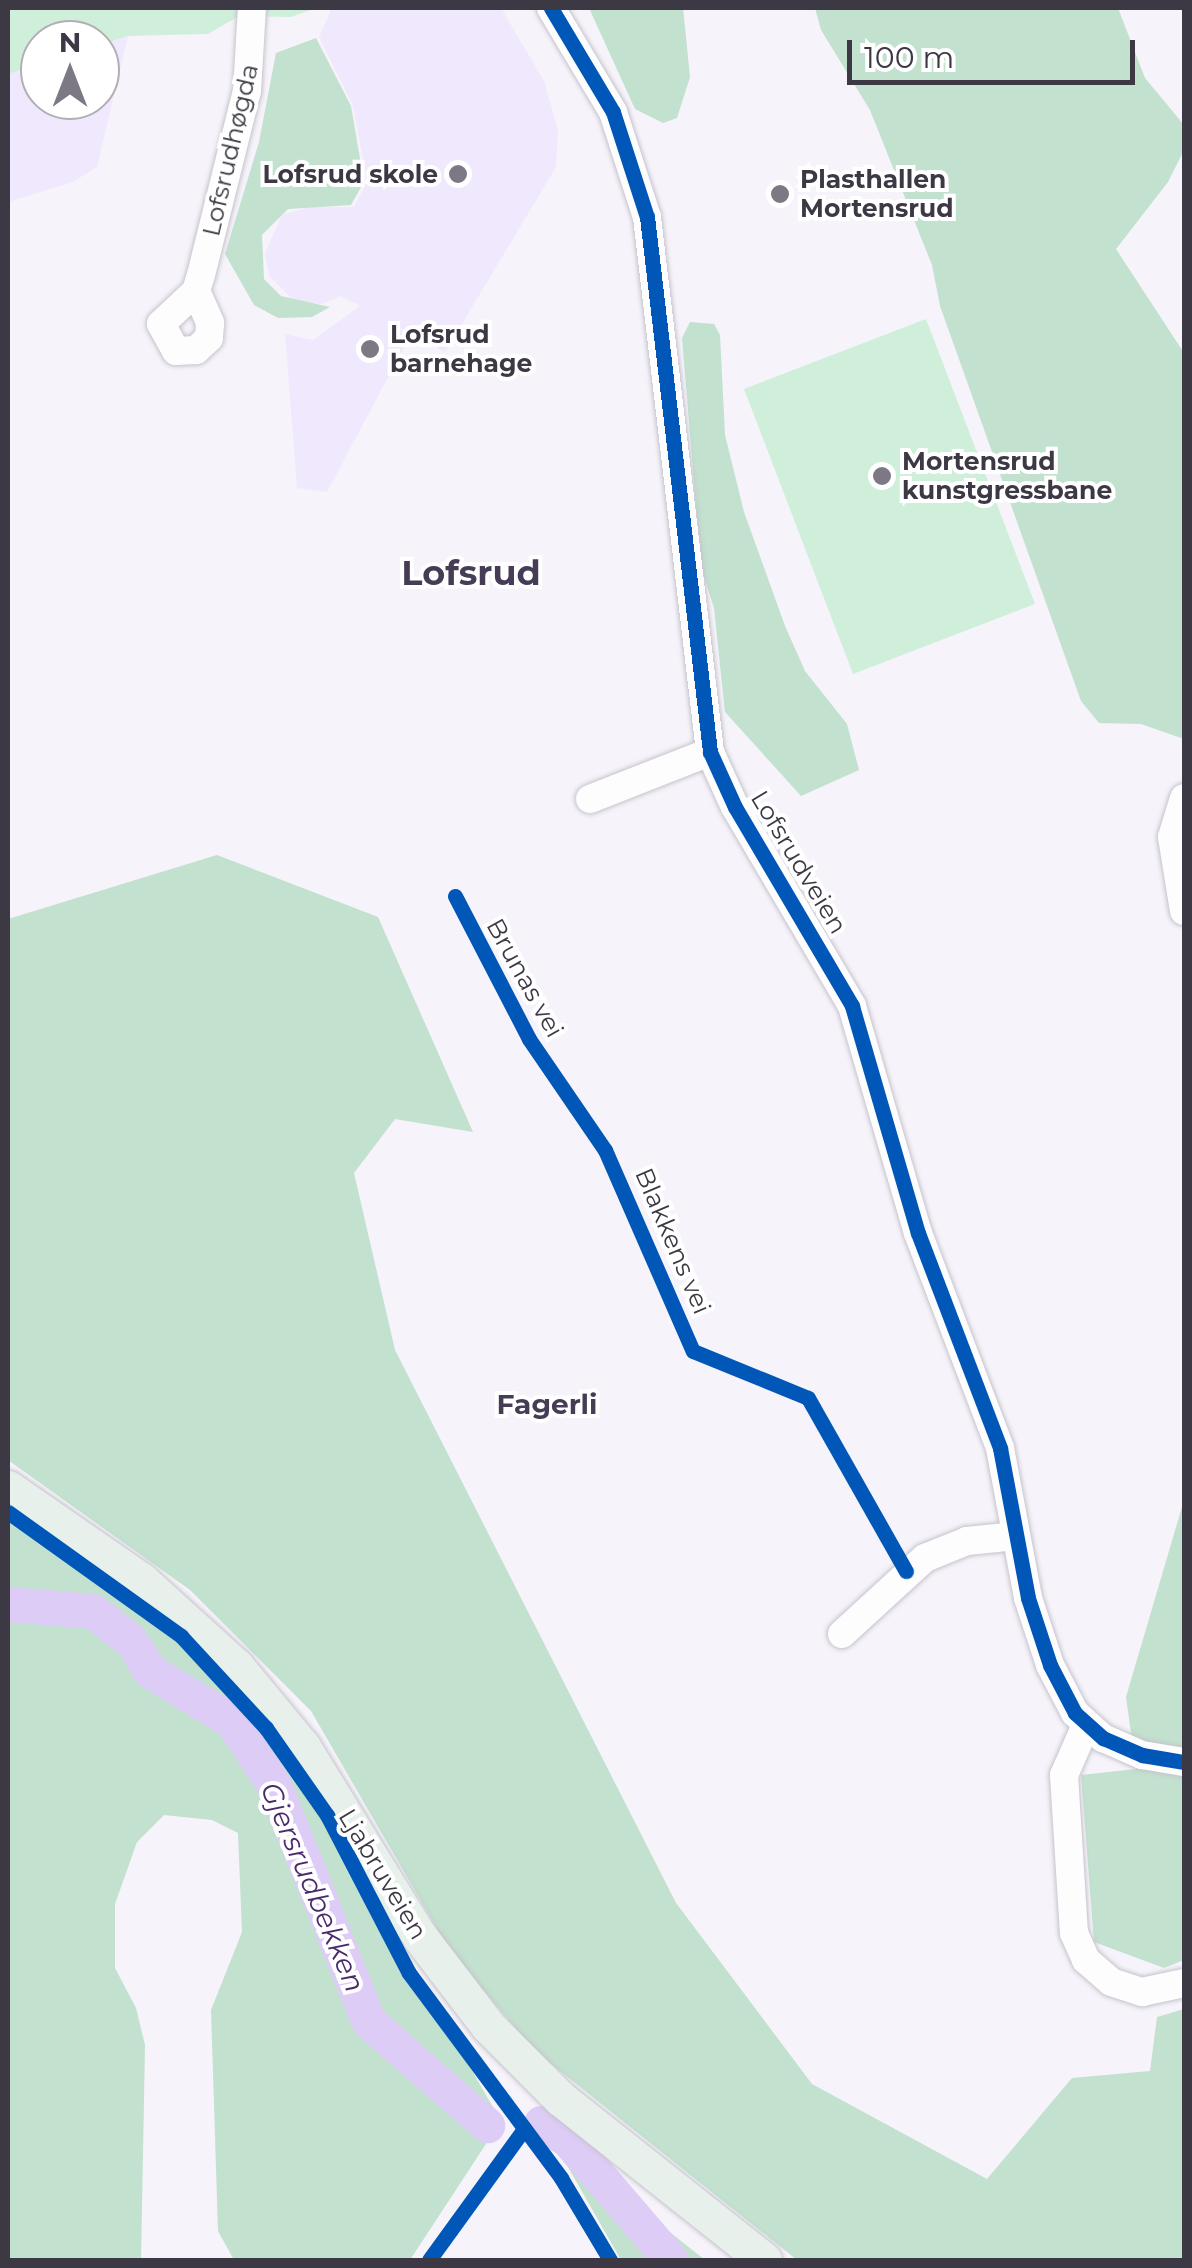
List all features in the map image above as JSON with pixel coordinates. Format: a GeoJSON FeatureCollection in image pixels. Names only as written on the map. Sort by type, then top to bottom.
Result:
{"type":"FeatureCollection","features":[{"type":"Feature","properties":{"kind":"main road","name":"Ljabruveien"},"geometry":{"type":"LineString","coordinates":[[8,1488],[112,1556],[228,1658],[304,1746],[435,1960],[497,2036],[561,2099],[764,2260]]}},
{"type":"Feature","properties":{"kind":"street","name":"Lofsrudhøgda"},"geometry":{"type":"LineString","coordinates":[[196,291],[248,91],[252,8]]}},
{"type":"Feature","properties":{"kind":"street","name":"Lofsrudveien"},"geometry":{"type":"LineString","coordinates":[[551,8],[613,112],[647,218],[710,752],[735,807],[852,1006],[918,1232],[1000,1448],[1040,1640],[1086,1725]]}},
{"type":"Feature","properties":{"kind":"street"},"geometry":{"type":"LineString","coordinates":[[590,799],[710,752]]}},
{"type":"Feature","properties":{"kind":"street"},"geometry":{"type":"LineString","coordinates":[[1184,798],[1172,837],[1184,911]]}},
{"type":"Feature","properties":{"kind":"street"},"geometry":{"type":"LineString","coordinates":[[842,1634],[925,1558],[968,1541],[1016,1536]]}},
{"type":"Feature","properties":{"kind":"street"},"geometry":{"type":"LineString","coordinates":[[1184,1762],[1123,1749],[1086,1725],[1064,1775],[1074,1933],[1086,1960],[1111,1982],[1142,1992],[1184,1983]]}},
{"type":"Feature","properties":{"kind":"shaded area","name":"Lofsrud skole"},"geometry":{"type":"Polygon","coordinates":[[[332,8],[501,8],[544,81],[558,130],[556,167],[445,352],[385,320],[410,336],[327,492],[297,488],[285,334],[313,340],[360,306],[341,296],[322,304],[296,303],[269,276],[265,253],[282,215],[309,207],[354,207],[367,182],[353,106],[319,37],[332,8]]]}},
{"type":"Feature","properties":{"kind":"shaded area"},"geometry":{"type":"Polygon","coordinates":[[[128,36],[120,70],[120,39],[128,36]]]}},
{"type":"Feature","properties":{"kind":"shaded area"},"geometry":{"type":"Polygon","coordinates":[[[20,70],[20,120],[108,120],[97,167],[73,182],[8,202],[8,74],[20,70]]]}},
{"type":"Feature","properties":{"kind":"green space"},"geometry":{"type":"Polygon","coordinates":[[[8,8],[316,8],[291,17],[239,16],[208,34],[120,39],[120,20],[20,20],[20,70],[8,74],[8,8]]]}},
{"type":"Feature","properties":{"kind":"green space"},"geometry":{"type":"Polygon","coordinates":[[[589,8],[683,8],[690,77],[677,118],[663,123],[635,109],[589,8]]]}},
{"type":"Feature","properties":{"kind":"green space"},"geometry":{"type":"Polygon","coordinates":[[[815,8],[1118,8],[1145,78],[1184,125],[1184,150],[1168,182],[1116,249],[1184,353],[1184,739],[1141,724],[1099,723],[1081,701],[940,306],[932,265],[870,110],[821,30],[815,8]]]}},
{"type":"Feature","properties":{"kind":"green space"},"geometry":{"type":"Polygon","coordinates":[[[316,38],[351,106],[364,182],[351,205],[288,209],[262,235],[264,279],[281,296],[330,307],[312,317],[278,318],[254,305],[225,254],[259,142],[276,53],[316,38]]]}},
{"type":"Feature","properties":{"kind":"green space","name":"Mortensrud kunstgressbane"},"geometry":{"type":"Polygon","coordinates":[[[926,319],[1035,604],[853,674],[744,389],[926,319]]]}},
{"type":"Feature","properties":{"kind":"green space"},"geometry":{"type":"Polygon","coordinates":[[[690,322],[714,324],[720,335],[725,435],[744,512],[805,671],[847,724],[859,770],[801,796],[725,712],[714,608],[701,567],[682,338],[690,322]]]}},
{"type":"Feature","properties":{"kind":"green space"},"geometry":{"type":"Polygon","coordinates":[[[217,855],[378,917],[473,1132],[395,1119],[354,1173],[395,1350],[676,1903],[812,2084],[987,2179],[1072,2078],[1150,2071],[1157,2017],[1184,2009],[1184,2260],[797,2260],[535,2051],[450,1951],[311,1711],[190,1590],[8,1460],[8,919],[217,855]]]}},
{"type":"Feature","properties":{"kind":"green space"},"geometry":{"type":"Polygon","coordinates":[[[1184,1500],[1184,1960],[1164,1968],[1094,1942],[1081,1775],[1136,1769],[1126,1697],[1184,1500]]]}},
{"type":"Feature","properties":{"kind":"green space"},"geometry":{"type":"Polygon","coordinates":[[[8,1513],[143,1604],[227,1674],[296,1766],[501,2121],[410,2260],[234,2260],[218,2231],[211,2010],[242,1932],[238,1833],[212,1820],[164,1815],[137,1842],[115,1904],[115,1968],[136,2008],[145,2045],[141,2260],[8,2260],[8,1513]]]}},
{"type":"Feature","properties":{"kind":"green space"},"geometry":{"type":"Polygon","coordinates":[[[552,2139],[705,2260],[621,2260],[552,2139]]]}},
{"type":"Feature","properties":{"kind":"waterway","name":"Gjersrudbekken"},"geometry":{"type":"LineString","coordinates":[[8,1604],[93,1611],[130,1640]]}},
{"type":"Feature","properties":{"kind":"waterway","name":"Gjersrudbekken"},"geometry":{"type":"LineString","coordinates":[[139,1653],[150,1671],[232,1721],[274,1785],[369,2022],[487,2125]]}},
{"type":"Feature","properties":{"kind":"waterway","name":"Gjersrudbekken"},"geometry":{"type":"LineString","coordinates":[[541,2123],[568,2140],[671,2260]]}},
{"type":"Feature","properties":{"kind":"cycle path"},"geometry":{"type":"LineString","coordinates":[[551,8],[613,112],[647,217],[710,752],[735,807],[852,1006],[918,1233],[1000,1448],[1028,1598],[1050,1665],[1075,1713],[1103,1738],[1142,1755],[1184,1762]]}},
{"type":"Feature","properties":{"kind":"cycle path","name":"Brunas vei"},"geometry":{"type":"LineString","coordinates":[[455,896],[529,1039],[605,1150],[693,1351],[808,1398],[906,1571]]}},
{"type":"Feature","properties":{"kind":"cycle path"},"geometry":{"type":"LineString","coordinates":[[8,1512],[181,1636],[266,1728],[327,1815],[409,1973],[561,2178],[610,2260]]}},
{"type":"Feature","properties":{"kind":"cycle path"},"geometry":{"type":"LineString","coordinates":[[429,2260],[524,2129]]}},
{"type":"Feature","properties":{"kind":"place","name":"Lofsrud skole"},"geometry":{"type":"Point","coordinates":[458,174]}},
{"type":"Feature","properties":{"kind":"place","name":"Plasthallen Mortensrud"},"geometry":{"type":"Point","coordinates":[780,194]}},
{"type":"Feature","properties":{"kind":"place","name":"Lofsrud barnehage"},"geometry":{"type":"Point","coordinates":[370,349]}},
{"type":"Feature","properties":{"kind":"place","name":"Mortensrud kunstgressbane"},"geometry":{"type":"Point","coordinates":[882,476]}},
{"type":"Feature","properties":{"kind":"district","name":"Lofsrud"},"geometry":{"type":"Point","coordinates":[471,573]}},
{"type":"Feature","properties":{"kind":"district","name":"Fagerli"},"geometry":{"type":"Point","coordinates":[547,1404]}}]}
